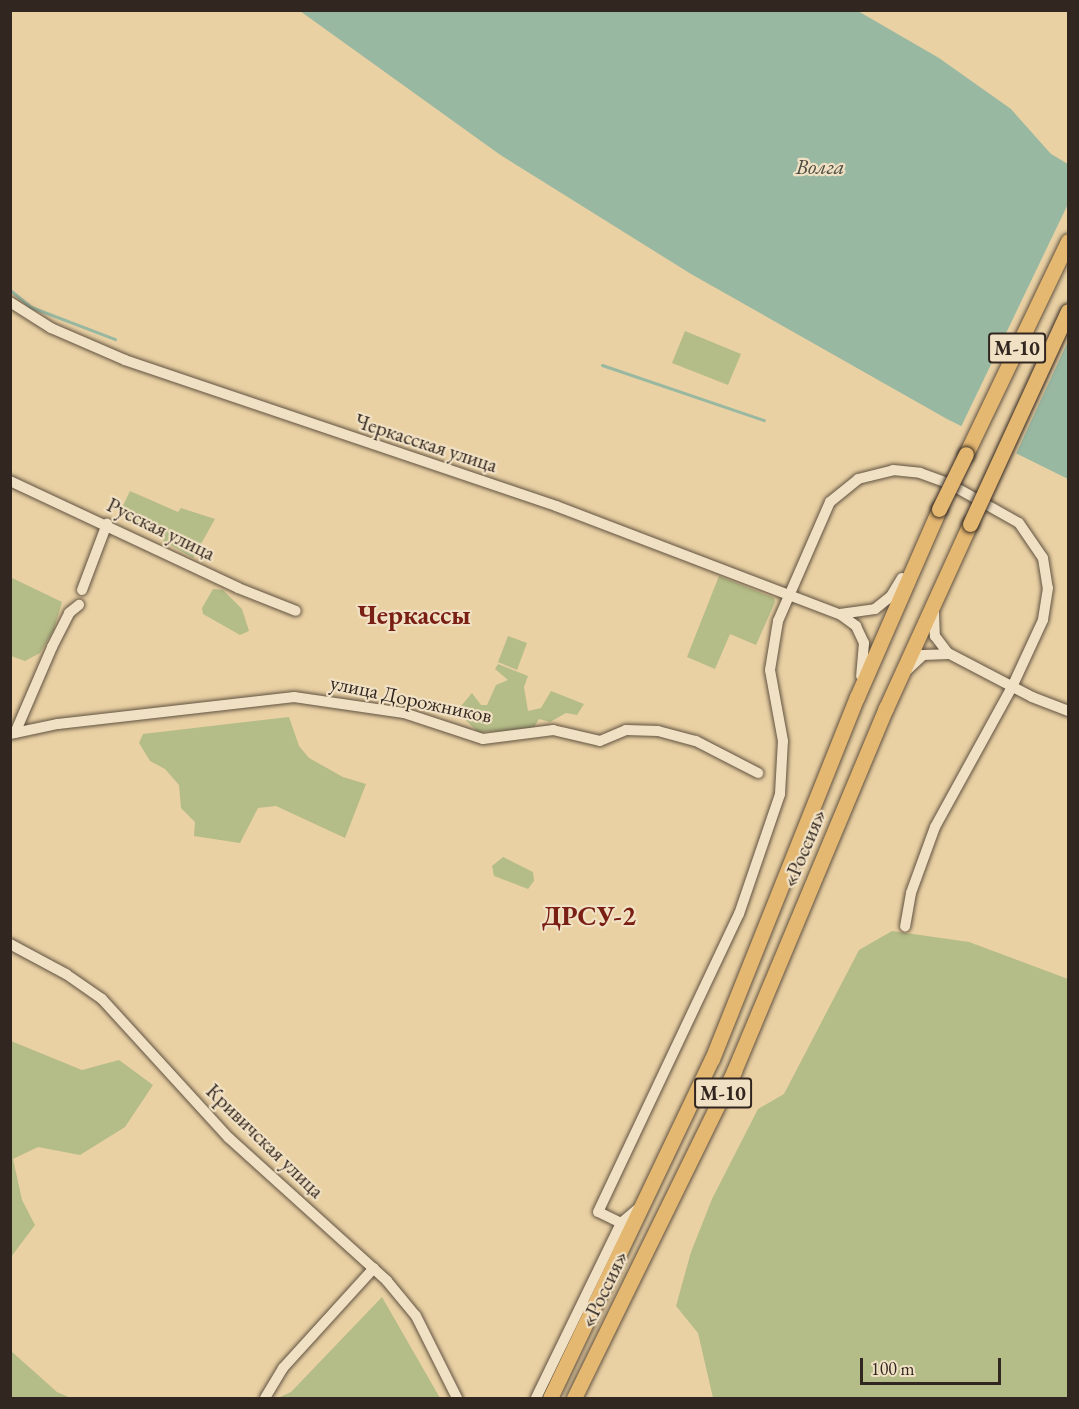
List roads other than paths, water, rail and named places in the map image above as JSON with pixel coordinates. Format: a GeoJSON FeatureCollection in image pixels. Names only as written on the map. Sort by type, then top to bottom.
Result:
{"type":"FeatureCollection","features":[{"type":"Feature","properties":{"kind":"highway","name":"М-10"},"geometry":{"type":"LineString","coordinates":[[857,697],[939,509],[1068,242]]}},
{"type":"Feature","properties":{"kind":"highway","name":"«Россия»"},"geometry":{"type":"LineString","coordinates":[[574,1398],[734,1071],[886,708],[1068,311]]}},
{"type":"Feature","properties":{"kind":"highway","name":"«Россия»"},"geometry":{"type":"LineString","coordinates":[[550,1398],[712,1059],[857,697]]}},
{"type":"Feature","properties":{"kind":"street","name":"Черкасская улица"},"geometry":{"type":"LineString","coordinates":[[10,302],[51,328],[125,360],[556,506],[834,613],[853,624],[864,642],[857,697]]}},
{"type":"Feature","properties":{"kind":"street"},"geometry":{"type":"LineString","coordinates":[[621,1222],[598,1212],[740,914],[780,794],[783,741],[771,690],[770,660],[775,631],[823,512],[847,485],[869,474],[892,470],[942,481],[1010,517],[1026,531],[1043,558],[1047,578],[1046,610],[1012,687],[935,827],[911,893],[905,926]]}},
{"type":"Feature","properties":{"kind":"street","name":"Русская улица"},"geometry":{"type":"LineString","coordinates":[[10,481],[107,524],[238,588],[296,610]]}},
{"type":"Feature","properties":{"kind":"street"},"geometry":{"type":"LineString","coordinates":[[81,590],[107,524]]}},
{"type":"Feature","properties":{"kind":"street","name":"Черкасская улица"},"geometry":{"type":"LineString","coordinates":[[834,613],[860,614],[883,603],[929,532]]}},
{"type":"Feature","properties":{"kind":"street"},"geometry":{"type":"LineString","coordinates":[[951,655],[936,639],[932,621],[958,548]]}},
{"type":"Feature","properties":{"kind":"street"},"geometry":{"type":"LineString","coordinates":[[13,734],[69,614],[80,605]]}},
{"type":"Feature","properties":{"kind":"street"},"geometry":{"type":"LineString","coordinates":[[886,708],[914,661],[934,652],[951,655],[1012,687],[1068,711]]}},
{"type":"Feature","properties":{"kind":"street","name":"улица Дорожников"},"geometry":{"type":"LineString","coordinates":[[13,734],[261,698],[294,697],[404,713],[483,739],[553,730],[600,741],[626,730],[658,731],[696,741],[758,773]]}},
{"type":"Feature","properties":{"kind":"street","name":"Кривичская улица"},"geometry":{"type":"LineString","coordinates":[[10,944],[76,980],[110,1006],[229,1138],[374,1268],[416,1316],[457,1398]]}},
{"type":"Feature","properties":{"kind":"street"},"geometry":{"type":"LineString","coordinates":[[536,1398],[621,1222],[640,1207]]}},
{"type":"Feature","properties":{"kind":"street"},"geometry":{"type":"LineString","coordinates":[[265,1398],[284,1368],[374,1268]]}},
{"type":"Feature","properties":{"kind":"water","name":"Волга"},"geometry":{"type":"Polygon","coordinates":[[[300,11],[858,11],[939,58],[1011,109],[1051,154],[1068,164],[1068,479],[947,419],[691,274],[499,154],[300,11]]]}},
{"type":"Feature","properties":{"kind":"waterway"},"geometry":{"type":"LineString","coordinates":[[10,290],[31,307],[115,339]]}},
{"type":"Feature","properties":{"kind":"waterway"},"geometry":{"type":"LineString","coordinates":[[602,365],[764,420]]}},
{"type":"Feature","properties":{"kind":"district","name":"Черкассы"},"geometry":{"type":"Point","coordinates":[414,615]}},
{"type":"Feature","properties":{"kind":"district","name":"ДРСУ-2"},"geometry":{"type":"Point","coordinates":[589,916]}}]}
